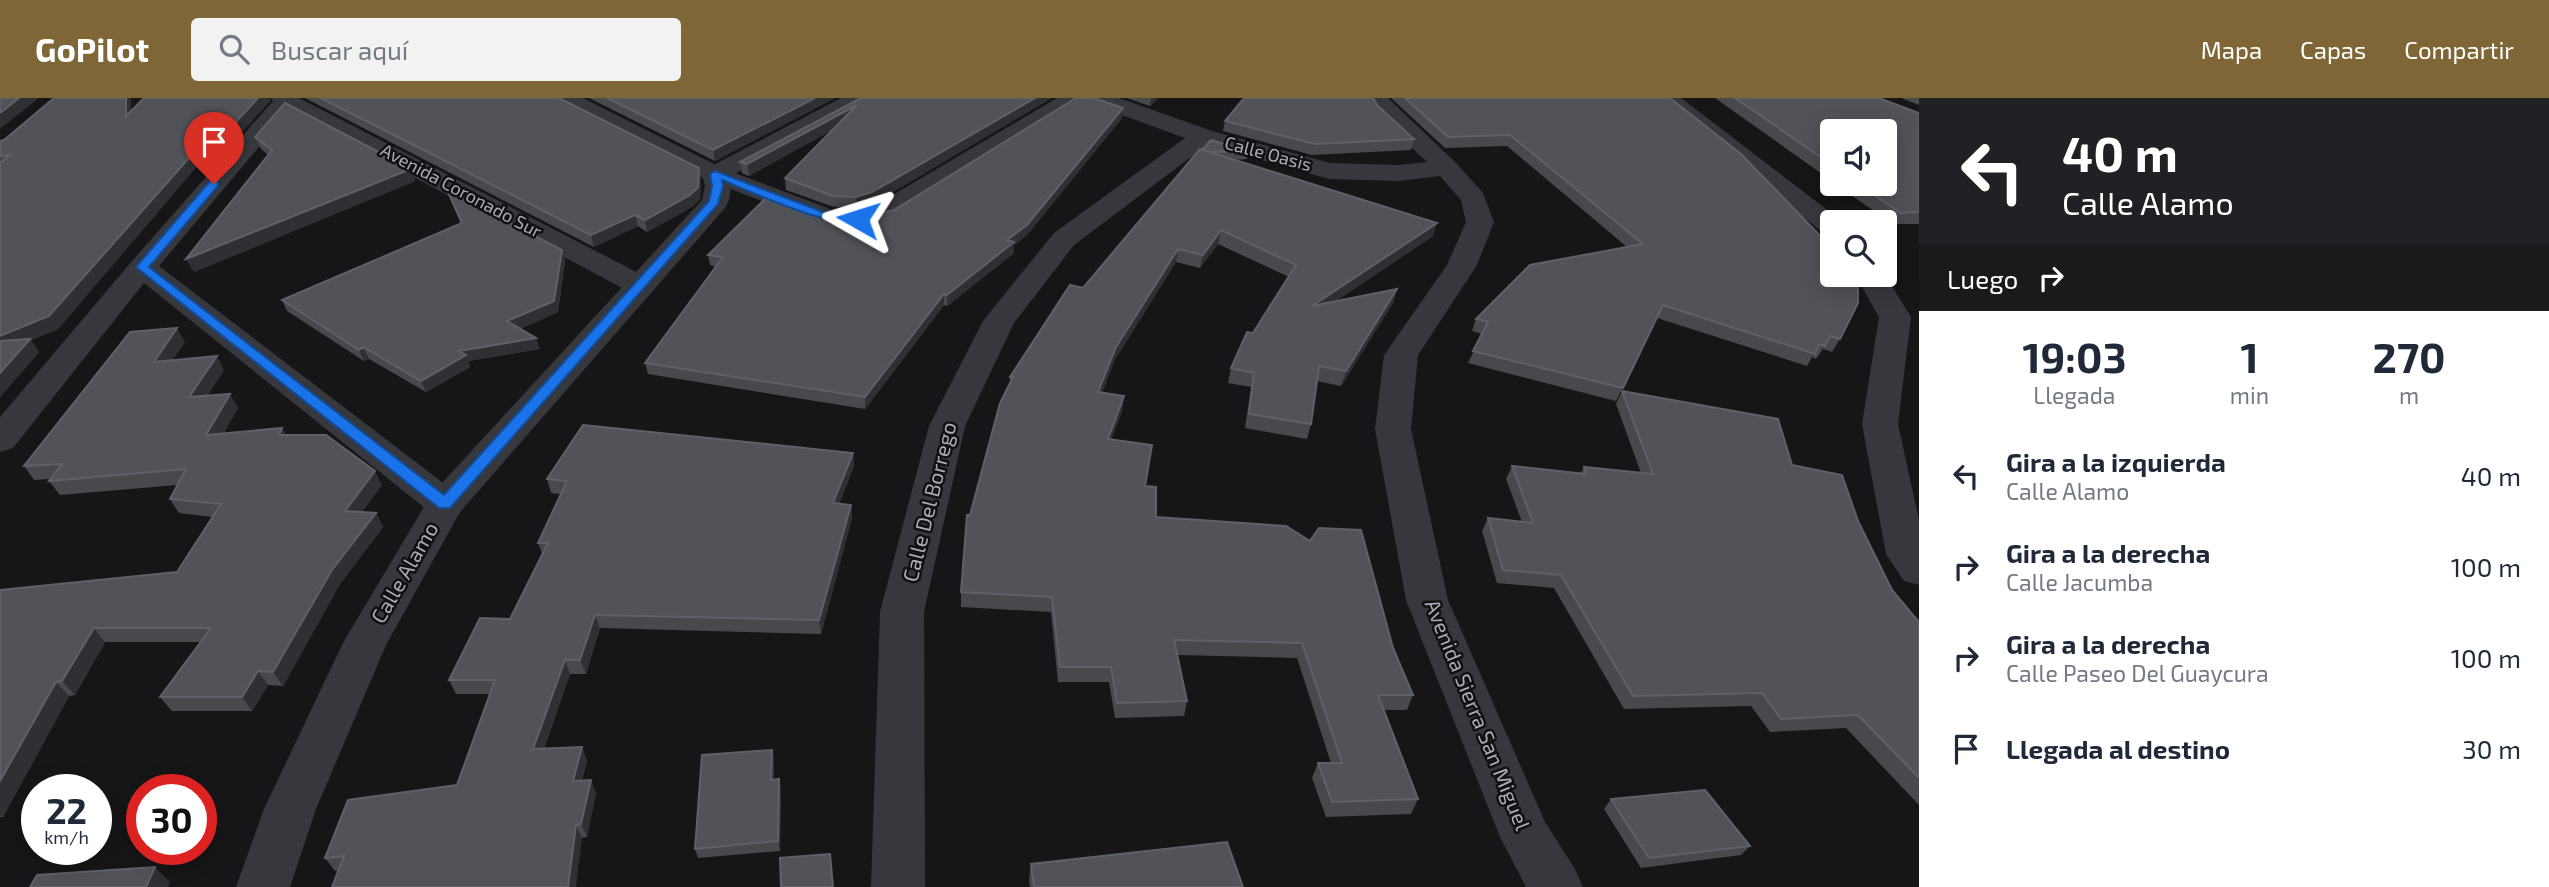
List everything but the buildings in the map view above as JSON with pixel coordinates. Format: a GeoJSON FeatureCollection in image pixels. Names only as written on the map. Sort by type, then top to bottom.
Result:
{"type":"FeatureCollection","features":[{"type":"Feature","properties":{"kind":"street"},"geometry":{"type":"LineString","coordinates":[[715,174],[858,98]]}},
{"type":"Feature","properties":{"kind":"street"},"geometry":{"type":"LineString","coordinates":[[572,99],[715,174],[829,218],[858,219],[884,212],[1073,98]]}},
{"type":"Feature","properties":{"kind":"street","name":"Calle Oasis"},"geometry":{"type":"LineString","coordinates":[[1097,98],[1203,136],[1329,170],[1399,173],[1447,168]]}},
{"type":"Feature","properties":{"kind":"street","name":"Avenida Sierra San Miguel"},"geometry":{"type":"LineString","coordinates":[[1377,98],[1384,109],[1447,168],[1474,199],[1480,222],[1462,265],[1401,355],[1394,429],[1427,600],[1526,836],[1556,887]]}},
{"type":"Feature","properties":{"kind":"street"},"geometry":{"type":"LineString","coordinates":[[1667,98],[1820,217]]}},
{"type":"Feature","properties":{"kind":"street"},"geometry":{"type":"LineString","coordinates":[[0,440],[284,99]]}},
{"type":"Feature","properties":{"kind":"street","name":"Avenida Coronado Sur"},"geometry":{"type":"LineString","coordinates":[[284,99],[639,285]]}},
{"type":"Feature","properties":{"kind":"street","name":"Calle Del Borrego"},"geometry":{"type":"LineString","coordinates":[[898,887],[902,612],[947,426],[999,321],[1063,239],[1203,136]]}},
{"type":"Feature","properties":{"kind":"street","name":"Calle Alamo"},"geometry":{"type":"LineString","coordinates":[[263,887],[290,809],[365,643],[445,504],[715,202],[718,186],[715,174]]}},
{"type":"Feature","properties":{"kind":"street"},"geometry":{"type":"LineString","coordinates":[[142,267],[445,504]]}},
{"type":"Feature","properties":{"kind":"street"},"geometry":{"type":"LineString","coordinates":[[1877,287],[1895,317],[1880,424],[1906,554],[1919,570]]}},
{"type":"Feature","properties":{"kind":"route"},"geometry":{"type":"LineString","coordinates":[[214,184],[142,267],[445,504],[715,202],[718,186],[715,174],[829,218],[858,219]]}}]}
